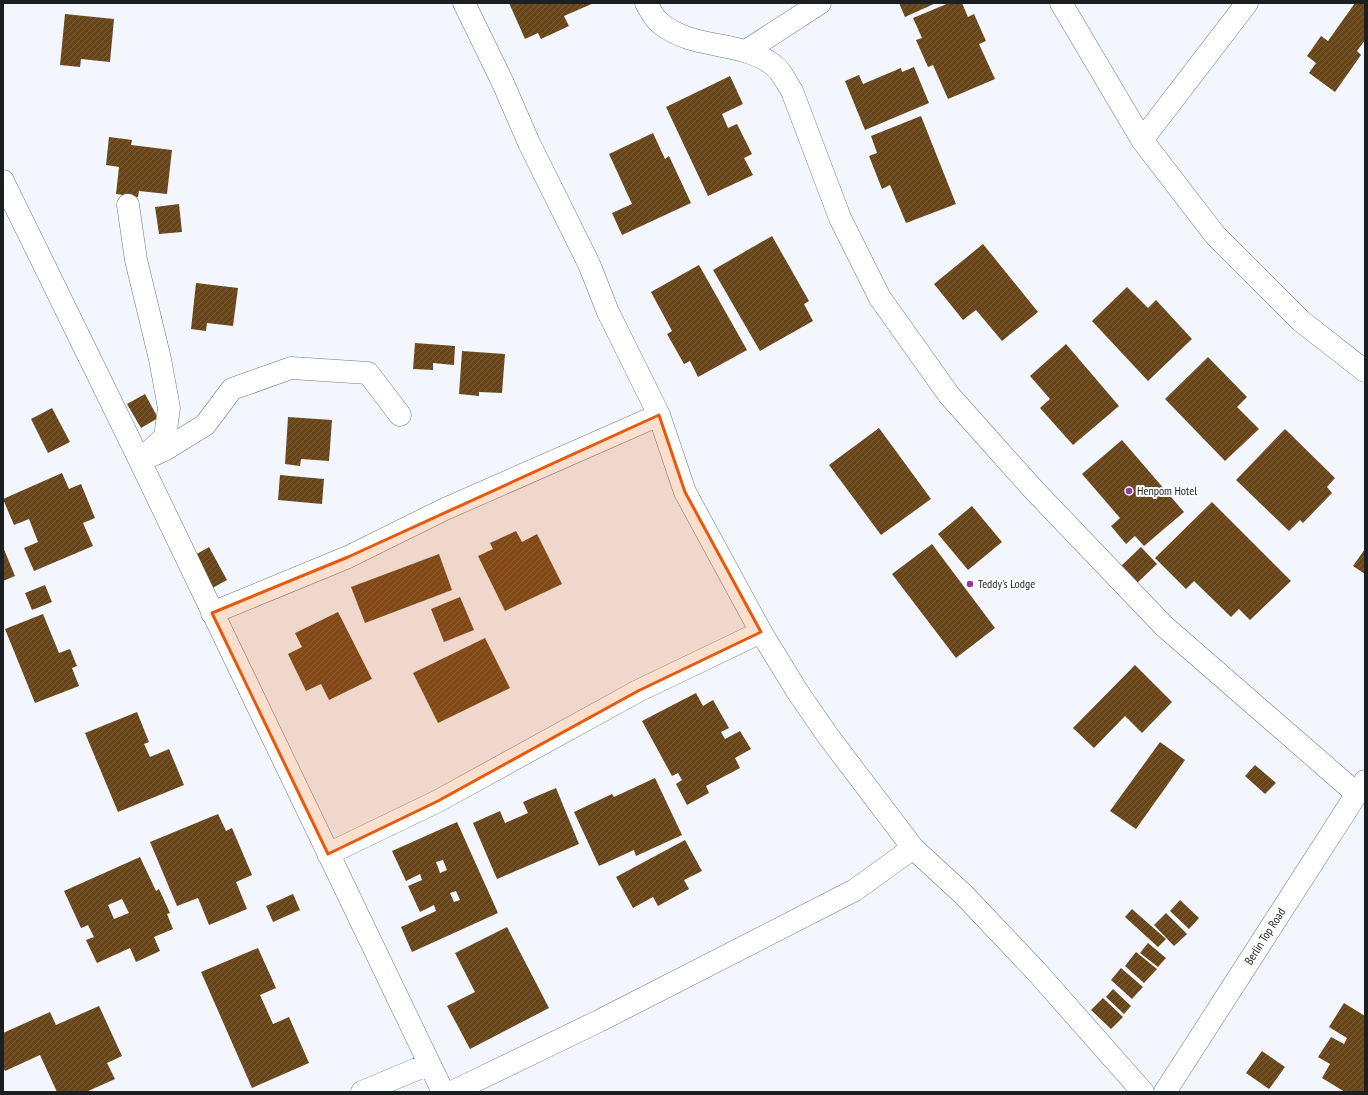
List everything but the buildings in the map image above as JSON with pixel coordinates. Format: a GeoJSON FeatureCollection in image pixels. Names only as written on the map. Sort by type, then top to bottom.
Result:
{"type":"FeatureCollection","features":[{"type":"Feature","properties":{"kind":"street"},"geometry":{"type":"LineString","coordinates":[[464,3],[503,83],[529,143],[589,264],[608,312],[659,415],[686,492],[761,632],[797,691],[828,736],[913,848],[964,895],[1036,971],[1143,1092]]}},
{"type":"Feature","properties":{"kind":"street"},"geometry":{"type":"LineString","coordinates":[[646,3],[659,23],[678,34],[698,41],[746,51],[773,64],[792,91],[840,218],[880,298],[949,394],[1033,489],[1164,626],[1361,788]]}},
{"type":"Feature","properties":{"kind":"street"},"geometry":{"type":"LineString","coordinates":[[746,51],[820,3]]}},
{"type":"Feature","properties":{"kind":"street"},"geometry":{"type":"LineString","coordinates":[[1061,3],[1142,140],[1216,235],[1301,321],[1365,371]]}},
{"type":"Feature","properties":{"kind":"street"},"geometry":{"type":"LineString","coordinates":[[1142,140],[1247,3]]}},
{"type":"Feature","properties":{"kind":"street"},"geometry":{"type":"LineString","coordinates":[[3,181],[140,461],[443,1092]]}},
{"type":"Feature","properties":{"kind":"street"},"geometry":{"type":"LineString","coordinates":[[128,205],[136,260],[160,359],[168,408],[166,437],[140,461]]}},
{"type":"Feature","properties":{"kind":"street"},"geometry":{"type":"LineString","coordinates":[[140,461],[166,449],[204,425],[232,389],[291,368],[368,373],[400,415]]}},
{"type":"Feature","properties":{"kind":"street"},"geometry":{"type":"LineString","coordinates":[[212,613],[348,557],[445,510],[659,415]]}},
{"type":"Feature","properties":{"kind":"street"},"geometry":{"type":"LineString","coordinates":[[328,854],[438,801],[638,691],[761,632]]}},
{"type":"Feature","properties":{"kind":"street","name":"Berlin Top Road"},"geometry":{"type":"LineString","coordinates":[[1165,1092],[1361,788]]}},
{"type":"Feature","properties":{"kind":"street"},"geometry":{"type":"LineString","coordinates":[[452,1092],[599,1021],[855,890],[913,848]]}},
{"type":"Feature","properties":{"kind":"street"},"geometry":{"type":"LineString","coordinates":[[362,1092],[429,1064]]}},
{"type":"Feature","properties":{"kind":"highlighted area"},"geometry":{"type":"Polygon","coordinates":[[[659,415],[685,492],[761,632],[638,691],[438,801],[328,854],[212,613],[348,557],[659,415]]]}},
{"type":"Feature","properties":{"kind":"place","name":"Henpom Hotel"},"geometry":{"type":"Point","coordinates":[1129,491]}},
{"type":"Feature","properties":{"kind":"place","name":"Teddy's Lodge"},"geometry":{"type":"Point","coordinates":[970,584]}}]}
